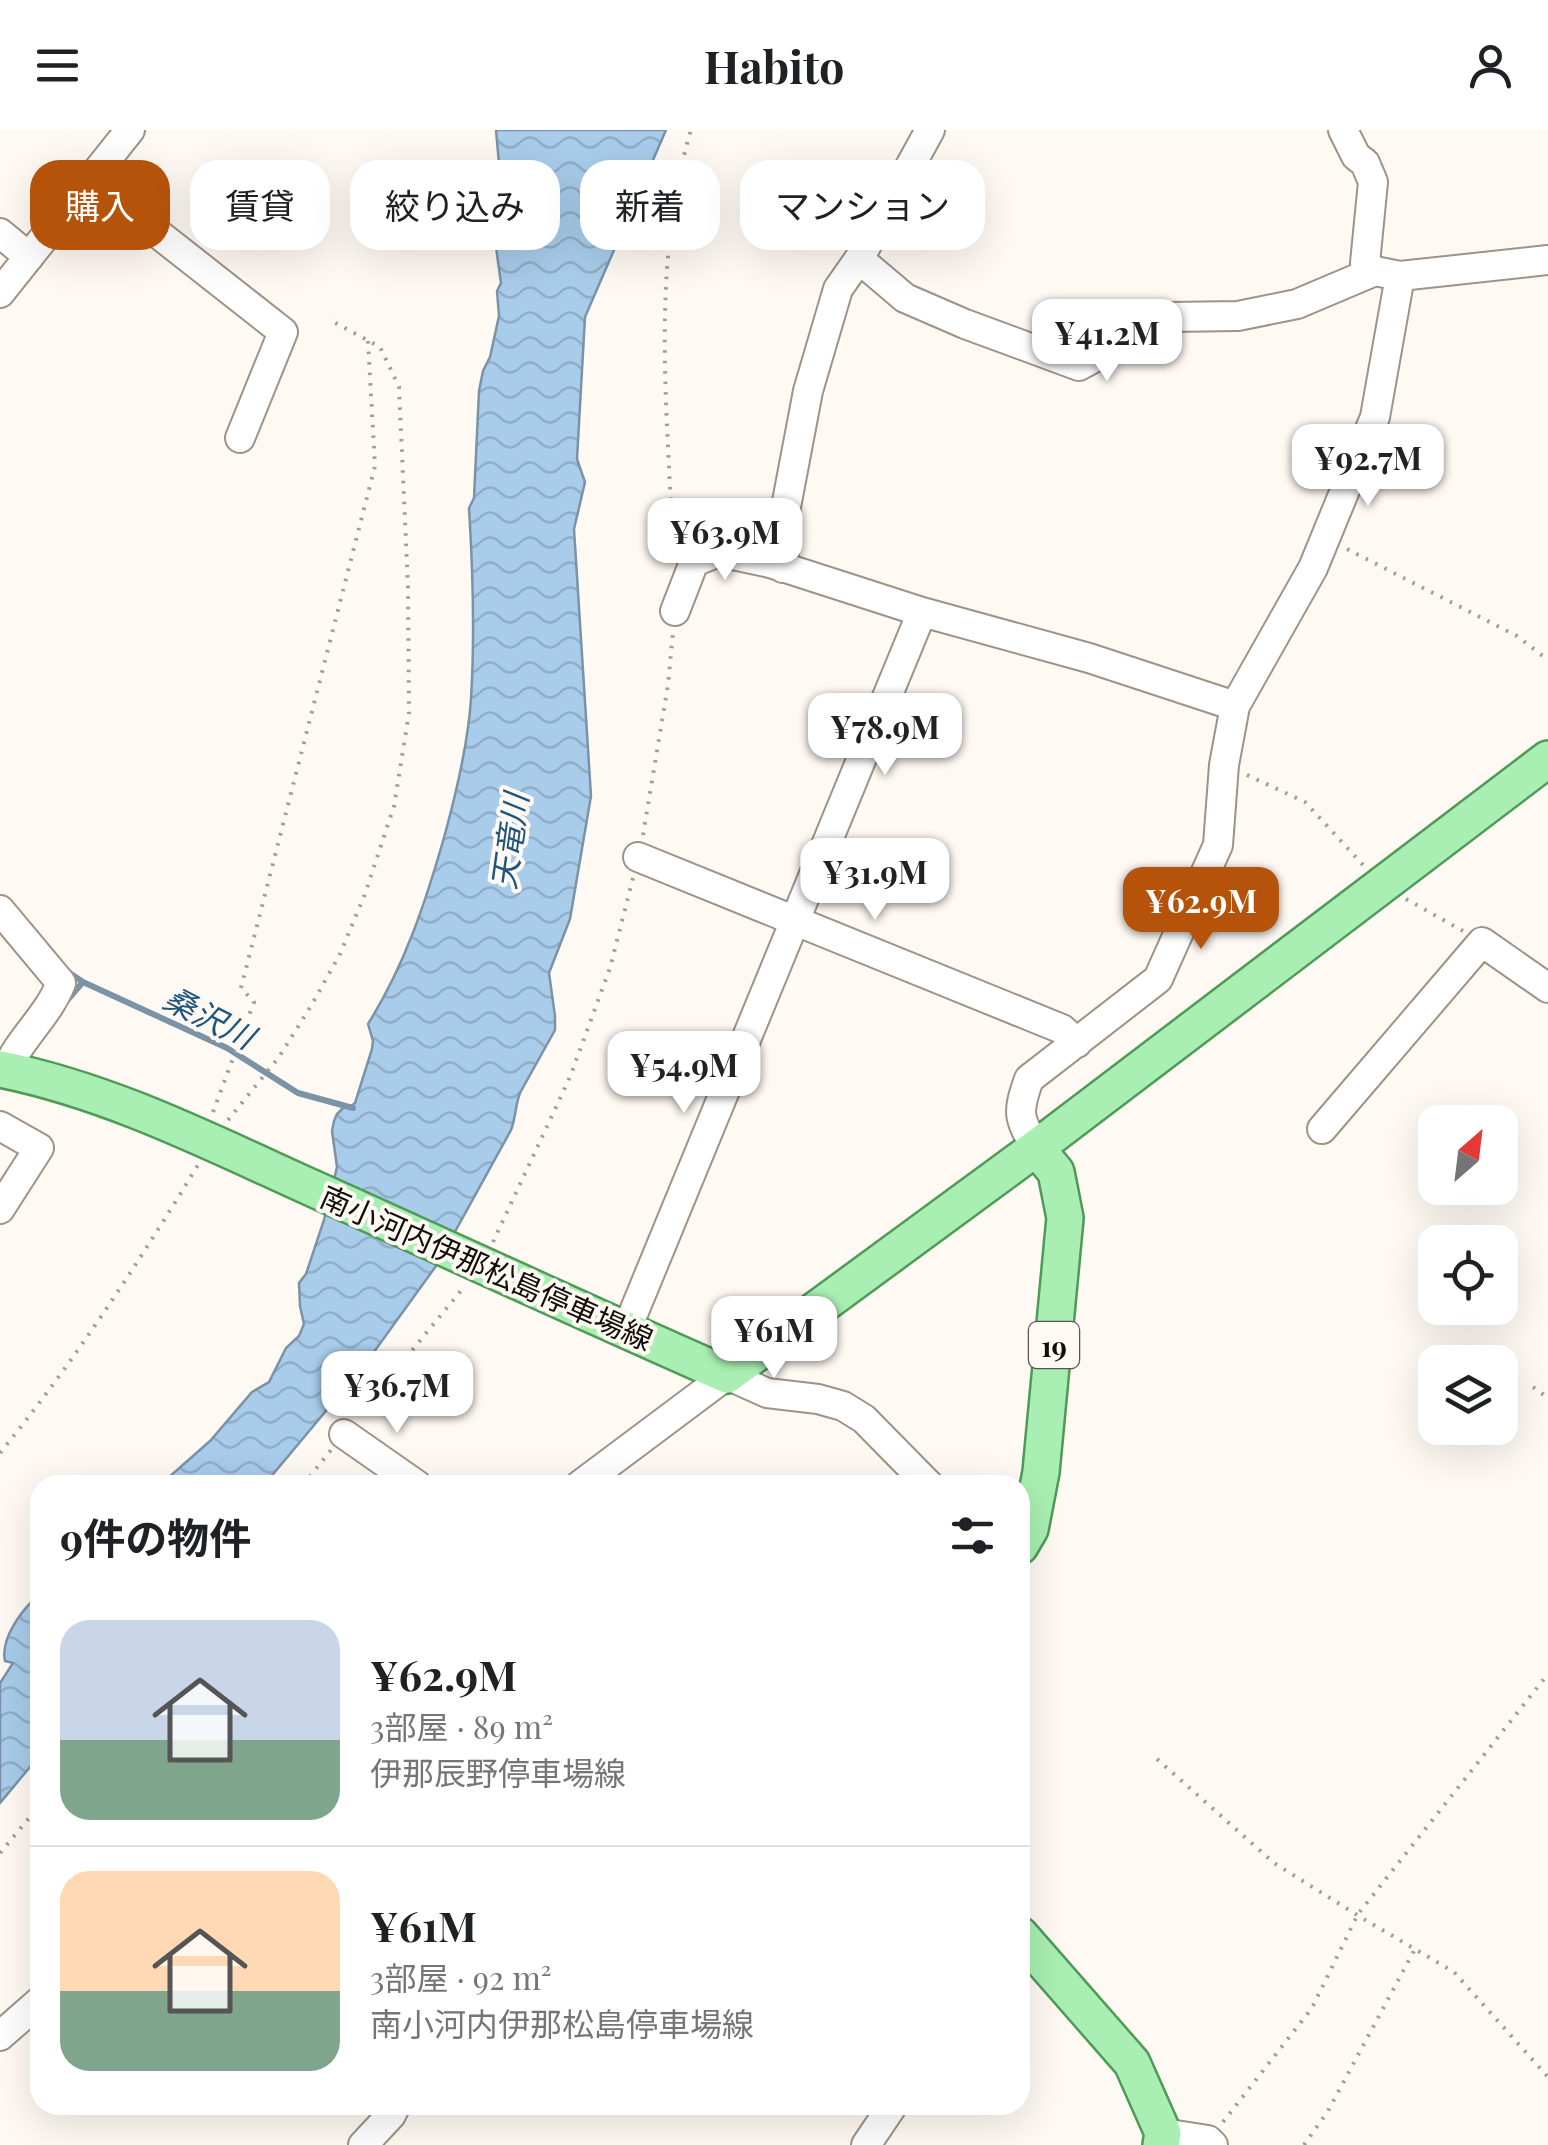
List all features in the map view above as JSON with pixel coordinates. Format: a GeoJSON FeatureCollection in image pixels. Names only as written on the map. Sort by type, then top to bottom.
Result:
{"type":"FeatureCollection","features":[{"type":"Feature","properties":{"kind":"main road"},"geometry":{"type":"LineString","coordinates":[[727,1375],[1036,1148],[1548,759]]}},
{"type":"Feature","properties":{"kind":"main road","name":"南小河内伊那松島停車場線"},"geometry":{"type":"LineString","coordinates":[[3,1070],[92,1094],[214,1143],[727,1375]]}},
{"type":"Feature","properties":{"kind":"main road","name":"19"},"geometry":{"type":"LineString","coordinates":[[1030,1529],[1042,1472],[1064,1218],[1056,1172],[1036,1148]]}},
{"type":"Feature","properties":{"kind":"main road"},"geometry":{"type":"LineString","coordinates":[[1030,1946],[1132,2063],[1162,2139]]}},
{"type":"Feature","properties":{"kind":"street"},"geometry":{"type":"LineString","coordinates":[[107,160],[130,130]]}},
{"type":"Feature","properties":{"kind":"street"},"geometry":{"type":"LineString","coordinates":[[783,568],[786,506],[808,391],[838,289],[859,260],[930,130]]}},
{"type":"Feature","properties":{"kind":"street"},"geometry":{"type":"LineString","coordinates":[[1343,130],[1373,182],[1364,263],[1387,273]]}},
{"type":"Feature","properties":{"kind":"street"},"geometry":{"type":"LineString","coordinates":[[0,234],[29,257]]}},
{"type":"Feature","properties":{"kind":"street"},"geometry":{"type":"LineString","coordinates":[[170,243],[283,332],[240,438]]}},
{"type":"Feature","properties":{"kind":"street"},"geometry":{"type":"LineString","coordinates":[[0,293],[35,250]]}},
{"type":"Feature","properties":{"kind":"street"},"geometry":{"type":"LineString","coordinates":[[859,260],[905,298],[1079,366],[1170,317],[1238,316],[1297,304],[1387,273],[1548,260]]}},
{"type":"Feature","properties":{"kind":"street"},"geometry":{"type":"LineString","coordinates":[[1036,1148],[1021,1124],[1022,1101],[1029,1079],[1158,979],[1218,845],[1224,765],[1235,706],[1313,568],[1375,417],[1387,273]]}},
{"type":"Feature","properties":{"kind":"street"},"geometry":{"type":"LineString","coordinates":[[675,611],[694,562],[719,552],[1089,658],[1235,706]]}},
{"type":"Feature","properties":{"kind":"street"},"geometry":{"type":"LineString","coordinates":[[626,1331],[922,612]]}},
{"type":"Feature","properties":{"kind":"street"},"geometry":{"type":"LineString","coordinates":[[638,858],[1062,1029],[1077,1043]]}},
{"type":"Feature","properties":{"kind":"street"},"geometry":{"type":"LineString","coordinates":[[0,910],[61,983],[54,1002],[3,1070]]}},
{"type":"Feature","properties":{"kind":"street"},"geometry":{"type":"LineString","coordinates":[[1322,1129],[1482,942],[1548,988]]}},
{"type":"Feature","properties":{"kind":"street"},"geometry":{"type":"LineString","coordinates":[[0,1126],[39,1148],[0,1209]]}},
{"type":"Feature","properties":{"kind":"street"},"geometry":{"type":"LineString","coordinates":[[593,1475],[727,1375],[767,1393],[842,1406],[864,1420],[919,1475]]}},
{"type":"Feature","properties":{"kind":"street"},"geometry":{"type":"LineString","coordinates":[[344,1434],[403,1475]]}},
{"type":"Feature","properties":{"kind":"street"},"geometry":{"type":"LineString","coordinates":[[0,2036],[30,2010]]}},
{"type":"Feature","properties":{"kind":"street"},"geometry":{"type":"LineString","coordinates":[[362,2145],[391,2115]]}},
{"type":"Feature","properties":{"kind":"street"},"geometry":{"type":"LineString","coordinates":[[866,2145],[886,2115]]}},
{"type":"Feature","properties":{"kind":"street"},"geometry":{"type":"LineString","coordinates":[[1162,2139],[1211,2143]]}},
{"type":"Feature","properties":{"kind":"path"},"geometry":{"type":"LineString","coordinates":[[673,554],[665,296],[671,224],[684,152],[692,130]]}},
{"type":"Feature","properties":{"kind":"path"},"geometry":{"type":"LineString","coordinates":[[0,1453],[84,1344],[214,1143],[311,1006],[340,954],[365,894],[394,806],[409,713],[400,388],[380,347],[328,319]]}},
{"type":"Feature","properties":{"kind":"path"},"geometry":{"type":"LineString","coordinates":[[214,1143],[230,1066],[254,1002],[241,988],[374,466],[368,341]]}},
{"type":"Feature","properties":{"kind":"path"},"geometry":{"type":"LineString","coordinates":[[1325,538],[1518,636],[1548,660]]}},
{"type":"Feature","properties":{"kind":"path"},"geometry":{"type":"LineString","coordinates":[[310,1475],[477,1262],[570,1077],[610,968],[638,858],[655,772],[675,611]]}},
{"type":"Feature","properties":{"kind":"path"},"geometry":{"type":"LineString","coordinates":[[1224,765],[1305,802],[1382,885],[1482,942]]}},
{"type":"Feature","properties":{"kind":"path"},"geometry":{"type":"LineString","coordinates":[[1533,1387],[1548,1398]]}},
{"type":"Feature","properties":{"kind":"path"},"geometry":{"type":"LineString","coordinates":[[1211,2143],[1312,2008],[1358,1914],[1548,1674]]}},
{"type":"Feature","properties":{"kind":"path"},"geometry":{"type":"LineString","coordinates":[[1157,1758],[1274,1863],[1454,1972],[1548,2077]]}},
{"type":"Feature","properties":{"kind":"path"},"geometry":{"type":"LineString","coordinates":[[0,1854],[30,1817]]}},
{"type":"Feature","properties":{"kind":"path"},"geometry":{"type":"LineString","coordinates":[[1304,2145],[1328,2111],[1415,1949]]}},
{"type":"Feature","properties":{"kind":"water","name":"天竜川"},"geometry":{"type":"Polygon","coordinates":[[[496,130],[666,130],[653,160],[580,160],[580,250],[614,250],[585,317],[577,459],[585,482],[574,529],[591,796],[570,919],[549,973],[555,1030],[520,1093],[511,1130],[436,1266],[366,1363],[272,1475],[171,1475],[210,1441],[252,1392],[269,1382],[286,1348],[299,1336],[304,1324],[299,1283],[306,1274],[324,1220],[337,1167],[334,1121],[344,1107],[355,1103],[372,1049],[368,1024],[413,932],[454,801],[471,699],[469,508],[474,498],[479,391],[499,316],[497,291],[501,283],[496,250],[560,250],[560,160],[499,160],[496,130]]]}},
{"type":"Feature","properties":{"kind":"water"},"geometry":{"type":"Polygon","coordinates":[[[30,1604],[30,1767],[0,1803],[0,1683],[13,1663],[5,1661],[4,1652],[9,1633],[30,1604]]]}},
{"type":"Feature","properties":{"kind":"waterway","name":"桑沢川"},"geometry":{"type":"LineString","coordinates":[[68,972],[227,1048],[298,1093],[353,1108]]}},
{"type":"Feature","properties":{"kind":"waterway"},"geometry":{"type":"LineString","coordinates":[[64,1004],[83,982]]}}]}
